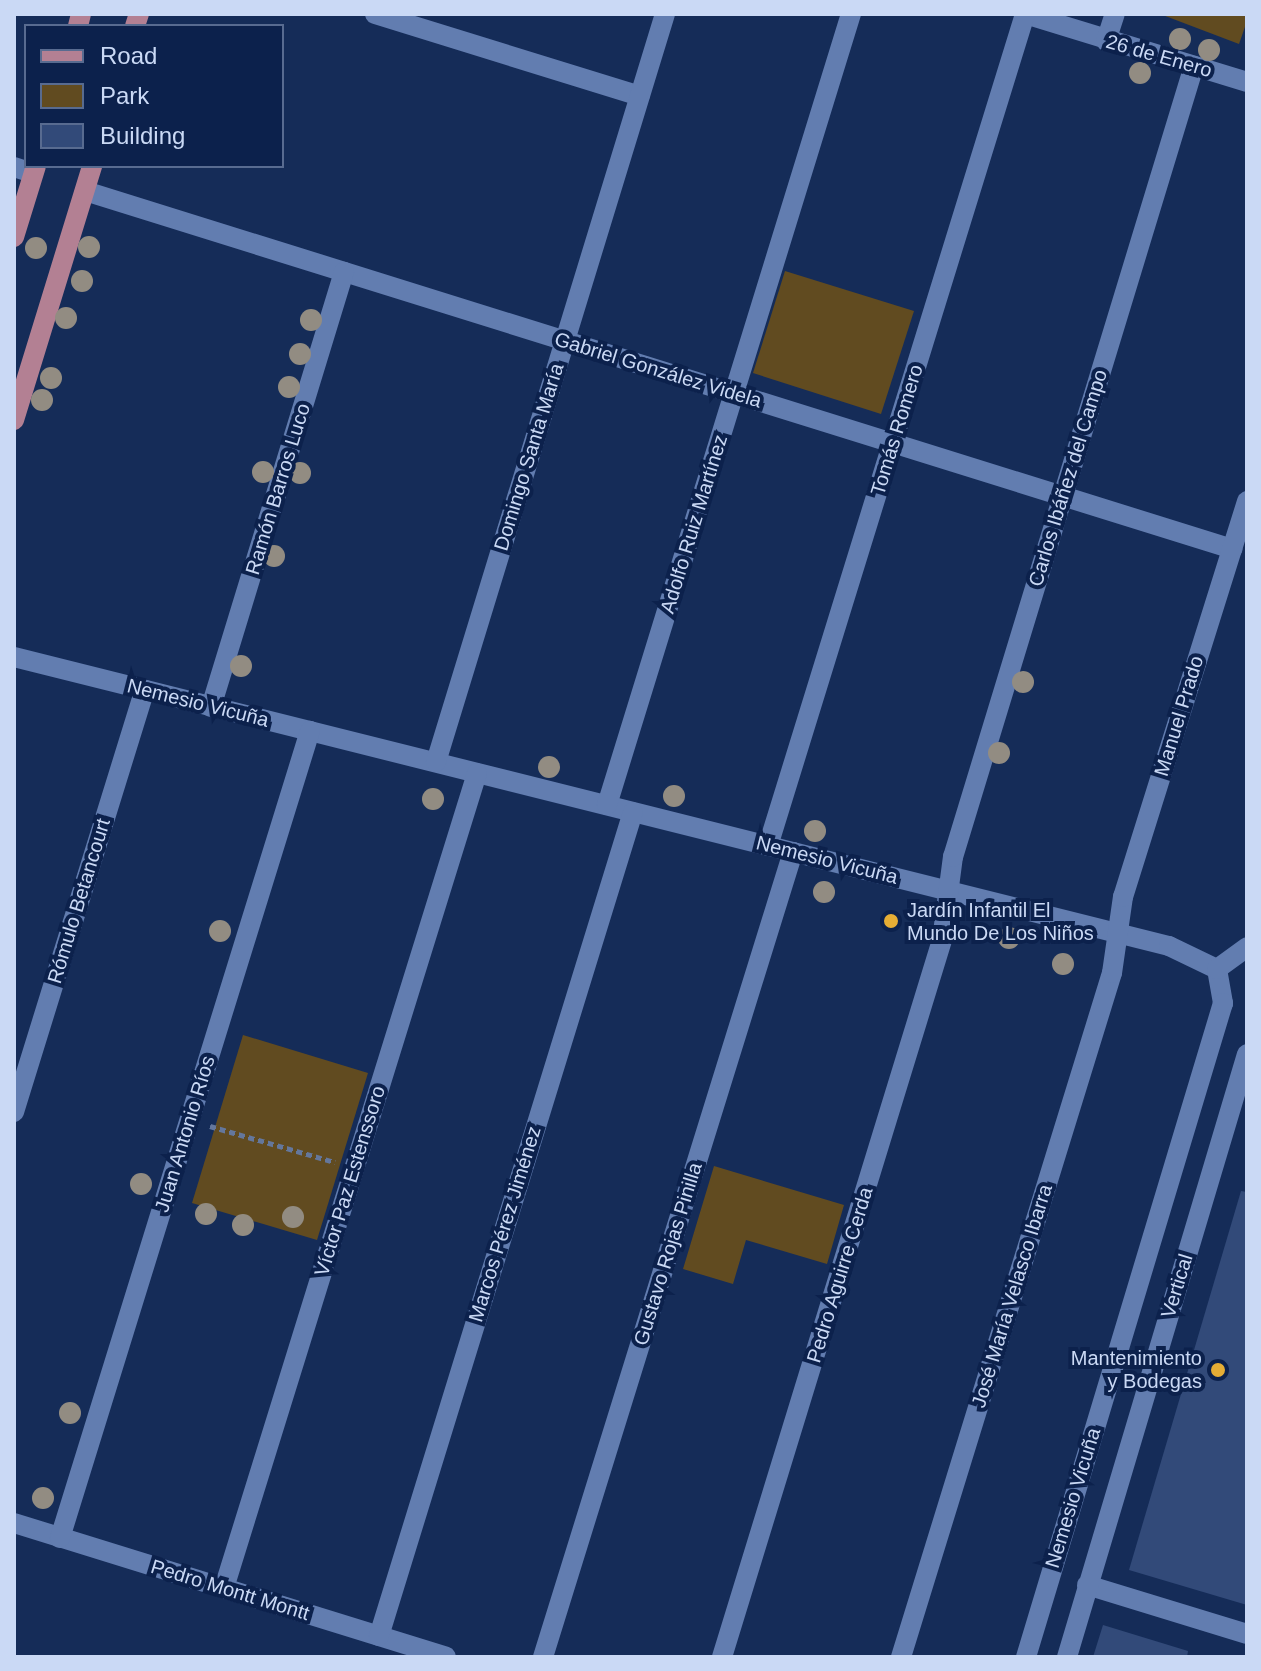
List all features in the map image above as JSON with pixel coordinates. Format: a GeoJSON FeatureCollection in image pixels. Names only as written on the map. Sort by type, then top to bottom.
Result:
{"type":"FeatureCollection","features":[{"type":"Feature","properties":{"kind":"main road"},"geometry":{"type":"LineString","coordinates":[[14,420],[91,168]]}},
{"type":"Feature","properties":{"kind":"main road"},"geometry":{"type":"LineString","coordinates":[[14,237],[28,169]]}},
{"type":"Feature","properties":{"kind":"street"},"geometry":{"type":"LineString","coordinates":[[375,14],[640,96]]}},
{"type":"Feature","properties":{"kind":"street","name":"Domingo Santa María"},"geometry":{"type":"LineString","coordinates":[[436,762],[665,14]]}},
{"type":"Feature","properties":{"kind":"street","name":"Adolfo Ruiz Martínez"},"geometry":{"type":"LineString","coordinates":[[607,805],[851,14]]}},
{"type":"Feature","properties":{"kind":"street","name":"26 de Enero"},"geometry":{"type":"LineString","coordinates":[[1025,14],[1247,82]]}},
{"type":"Feature","properties":{"kind":"street","name":"Tomás Romero"},"geometry":{"type":"LineString","coordinates":[[768,846],[1025,14]]}},
{"type":"Feature","properties":{"kind":"street"},"geometry":{"type":"LineString","coordinates":[[1106,41],[1115,14]]}},
{"type":"Feature","properties":{"kind":"street","name":"Carlos Ibáñez del Campo"},"geometry":{"type":"LineString","coordinates":[[950,891],[953,857],[1194,66]]}},
{"type":"Feature","properties":{"kind":"street","name":"Gabriel González Videla"},"geometry":{"type":"LineString","coordinates":[[85,191],[1232,549]]}},
{"type":"Feature","properties":{"kind":"street","name":"Ramón Barros Luco"},"geometry":{"type":"LineString","coordinates":[[211,707],[344,272]]}},
{"type":"Feature","properties":{"kind":"street","name":"Manuel Prado"},"geometry":{"type":"LineString","coordinates":[[1117,933],[1123,897],[1247,501]]}},
{"type":"Feature","properties":{"kind":"street","name":"Nemesio Vicuña"},"geometry":{"type":"LineString","coordinates":[[14,657],[1117,933],[1186,951],[1217,969],[1223,1003],[1026,1657]]}},
{"type":"Feature","properties":{"kind":"street","name":"Rómulo Betancourt"},"geometry":{"type":"LineString","coordinates":[[14,1112],[145,690]]}},
{"type":"Feature","properties":{"kind":"street","name":"Juan Antonio Ríos"},"geometry":{"type":"LineString","coordinates":[[60,1538],[310,731]]}},
{"type":"Feature","properties":{"kind":"street","name":"Víctor Paz Estenssoro"},"geometry":{"type":"LineString","coordinates":[[224,1588],[477,773]]}},
{"type":"Feature","properties":{"kind":"street","name":"Marcos Pérez Jiménez"},"geometry":{"type":"LineString","coordinates":[[379,1636],[633,812]]}},
{"type":"Feature","properties":{"kind":"street","name":"Gustavo Rojas Pinilla"},"geometry":{"type":"LineString","coordinates":[[543,1657],[793,852]]}},
{"type":"Feature","properties":{"kind":"street","name":"Pedro Aguirre Cerda"},"geometry":{"type":"LineString","coordinates":[[722,1657],[945,932],[950,891]]}},
{"type":"Feature","properties":{"kind":"street","name":"José María Velasco Ibarra"},"geometry":{"type":"LineString","coordinates":[[901,1657],[1112,973],[1117,933]]}},
{"type":"Feature","properties":{"kind":"street"},"geometry":{"type":"LineString","coordinates":[[1217,969],[1246,948]]}},
{"type":"Feature","properties":{"kind":"street","name":"Vertical"},"geometry":{"type":"LineString","coordinates":[[1067,1657],[1247,1054]]}},
{"type":"Feature","properties":{"kind":"street","name":"Pedro Montt Montt"},"geometry":{"type":"LineString","coordinates":[[14,1523],[446,1657]]}},
{"type":"Feature","properties":{"kind":"street"},"geometry":{"type":"LineString","coordinates":[[1087,1585],[1247,1634]]}},
{"type":"Feature","properties":{"kind":"path"},"geometry":{"type":"LineString","coordinates":[[189,1121],[354,1168]]}},
{"type":"Feature","properties":{"kind":"green space"},"geometry":{"type":"Polygon","coordinates":[[[1160,14],[1247,14],[1247,21],[1239,44],[1160,14]]]}},
{"type":"Feature","properties":{"kind":"green space"},"geometry":{"type":"Polygon","coordinates":[[[785,271],[914,311],[881,414],[753,373],[785,271]]]}},
{"type":"Feature","properties":{"kind":"green space"},"geometry":{"type":"Polygon","coordinates":[[[243,1035],[368,1073],[317,1240],[192,1203],[243,1035]]]}},
{"type":"Feature","properties":{"kind":"green space"},"geometry":{"type":"Polygon","coordinates":[[[714,1166],[844,1205],[827,1264],[746,1240],[733,1284],[683,1269],[714,1166]]]}},
{"type":"Feature","properties":{"kind":"building","name":"Mantenimiento y Bodegas"},"geometry":{"type":"Polygon","coordinates":[[[1241,1191],[1247,1192],[1247,1605],[1129,1570],[1241,1191]]]}},
{"type":"Feature","properties":{"kind":"building"},"geometry":{"type":"Polygon","coordinates":[[[1103,1625],[1188,1651],[1187,1657],[1093,1657],[1103,1625]]]}},
{"type":"Feature","properties":{"kind":"place","name":"Jardín Infantil El Mundo De Los Niños"},"geometry":{"type":"Point","coordinates":[891,921]}},
{"type":"Feature","properties":{"kind":"place","name":"Mantenimiento y Bodegas"},"geometry":{"type":"Point","coordinates":[1218,1370]}}]}
